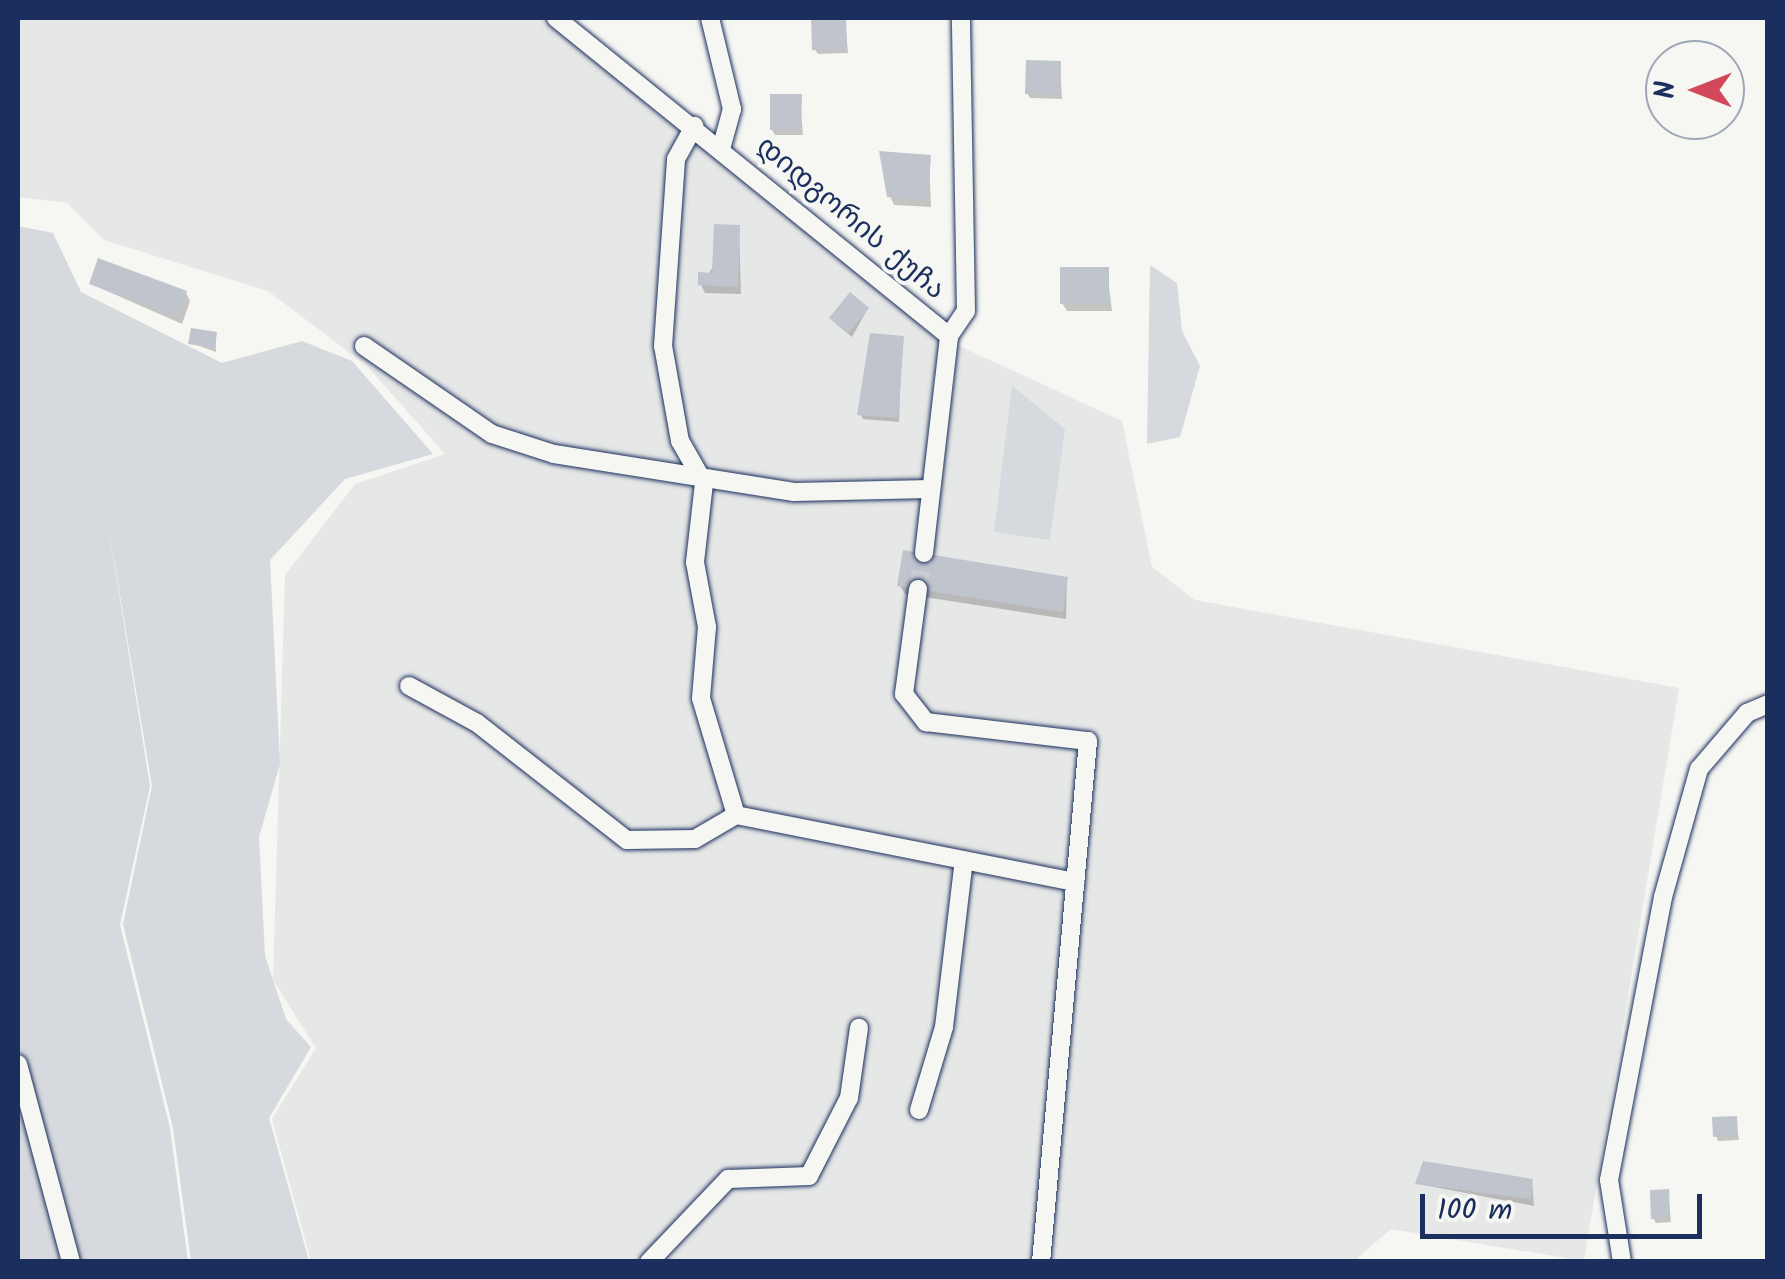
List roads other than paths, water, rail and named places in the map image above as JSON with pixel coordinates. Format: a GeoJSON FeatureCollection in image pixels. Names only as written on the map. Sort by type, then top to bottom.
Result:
{"type":"FeatureCollection","features":[{"type":"Feature","properties":{"kind":"street","name":"დიდგორის ქუჩა"},"geometry":{"type":"LineString","coordinates":[[556,18],[722,148],[948,336],[966,311],[961,18]]}},
{"type":"Feature","properties":{"kind":"street"},"geometry":{"type":"LineString","coordinates":[[710,18],[732,109],[722,148]]}},
{"type":"Feature","properties":{"kind":"street"},"geometry":{"type":"LineString","coordinates":[[694,126],[676,159],[663,346],[680,441],[704,483],[695,562],[707,627],[702,698],[736,815]]}},
{"type":"Feature","properties":{"kind":"street"},"geometry":{"type":"LineString","coordinates":[[924,553],[948,336]]}},
{"type":"Feature","properties":{"kind":"street"},"geometry":{"type":"LineString","coordinates":[[364,346],[492,434],[704,483],[930,489]]}},
{"type":"Feature","properties":{"kind":"street"},"geometry":{"type":"LineString","coordinates":[[918,589],[904,694],[926,722],[1088,740],[1041,1262]]}},
{"type":"Feature","properties":{"kind":"street"},"geometry":{"type":"LineString","coordinates":[[409,686],[477,723],[627,840],[695,839],[736,815],[1075,882]]}},
{"type":"Feature","properties":{"kind":"street"},"geometry":{"type":"LineString","coordinates":[[1622,1262],[1609,1180],[1664,897],[1699,769],[1746,713],[1768,704]]}},
{"type":"Feature","properties":{"kind":"street"},"geometry":{"type":"LineString","coordinates":[[919,1110],[944,1028],[964,860]]}},
{"type":"Feature","properties":{"kind":"street"},"geometry":{"type":"LineString","coordinates":[[649,1262],[728,1179],[809,1176],[849,1098],[859,1028]]}},
{"type":"Feature","properties":{"kind":"street"},"geometry":{"type":"LineString","coordinates":[[18,1064],[72,1262]]}},
{"type":"Feature","properties":{"kind":"tunnel"},"geometry":{"type":"LineString","coordinates":[[918,589],[924,553]]}}]}
